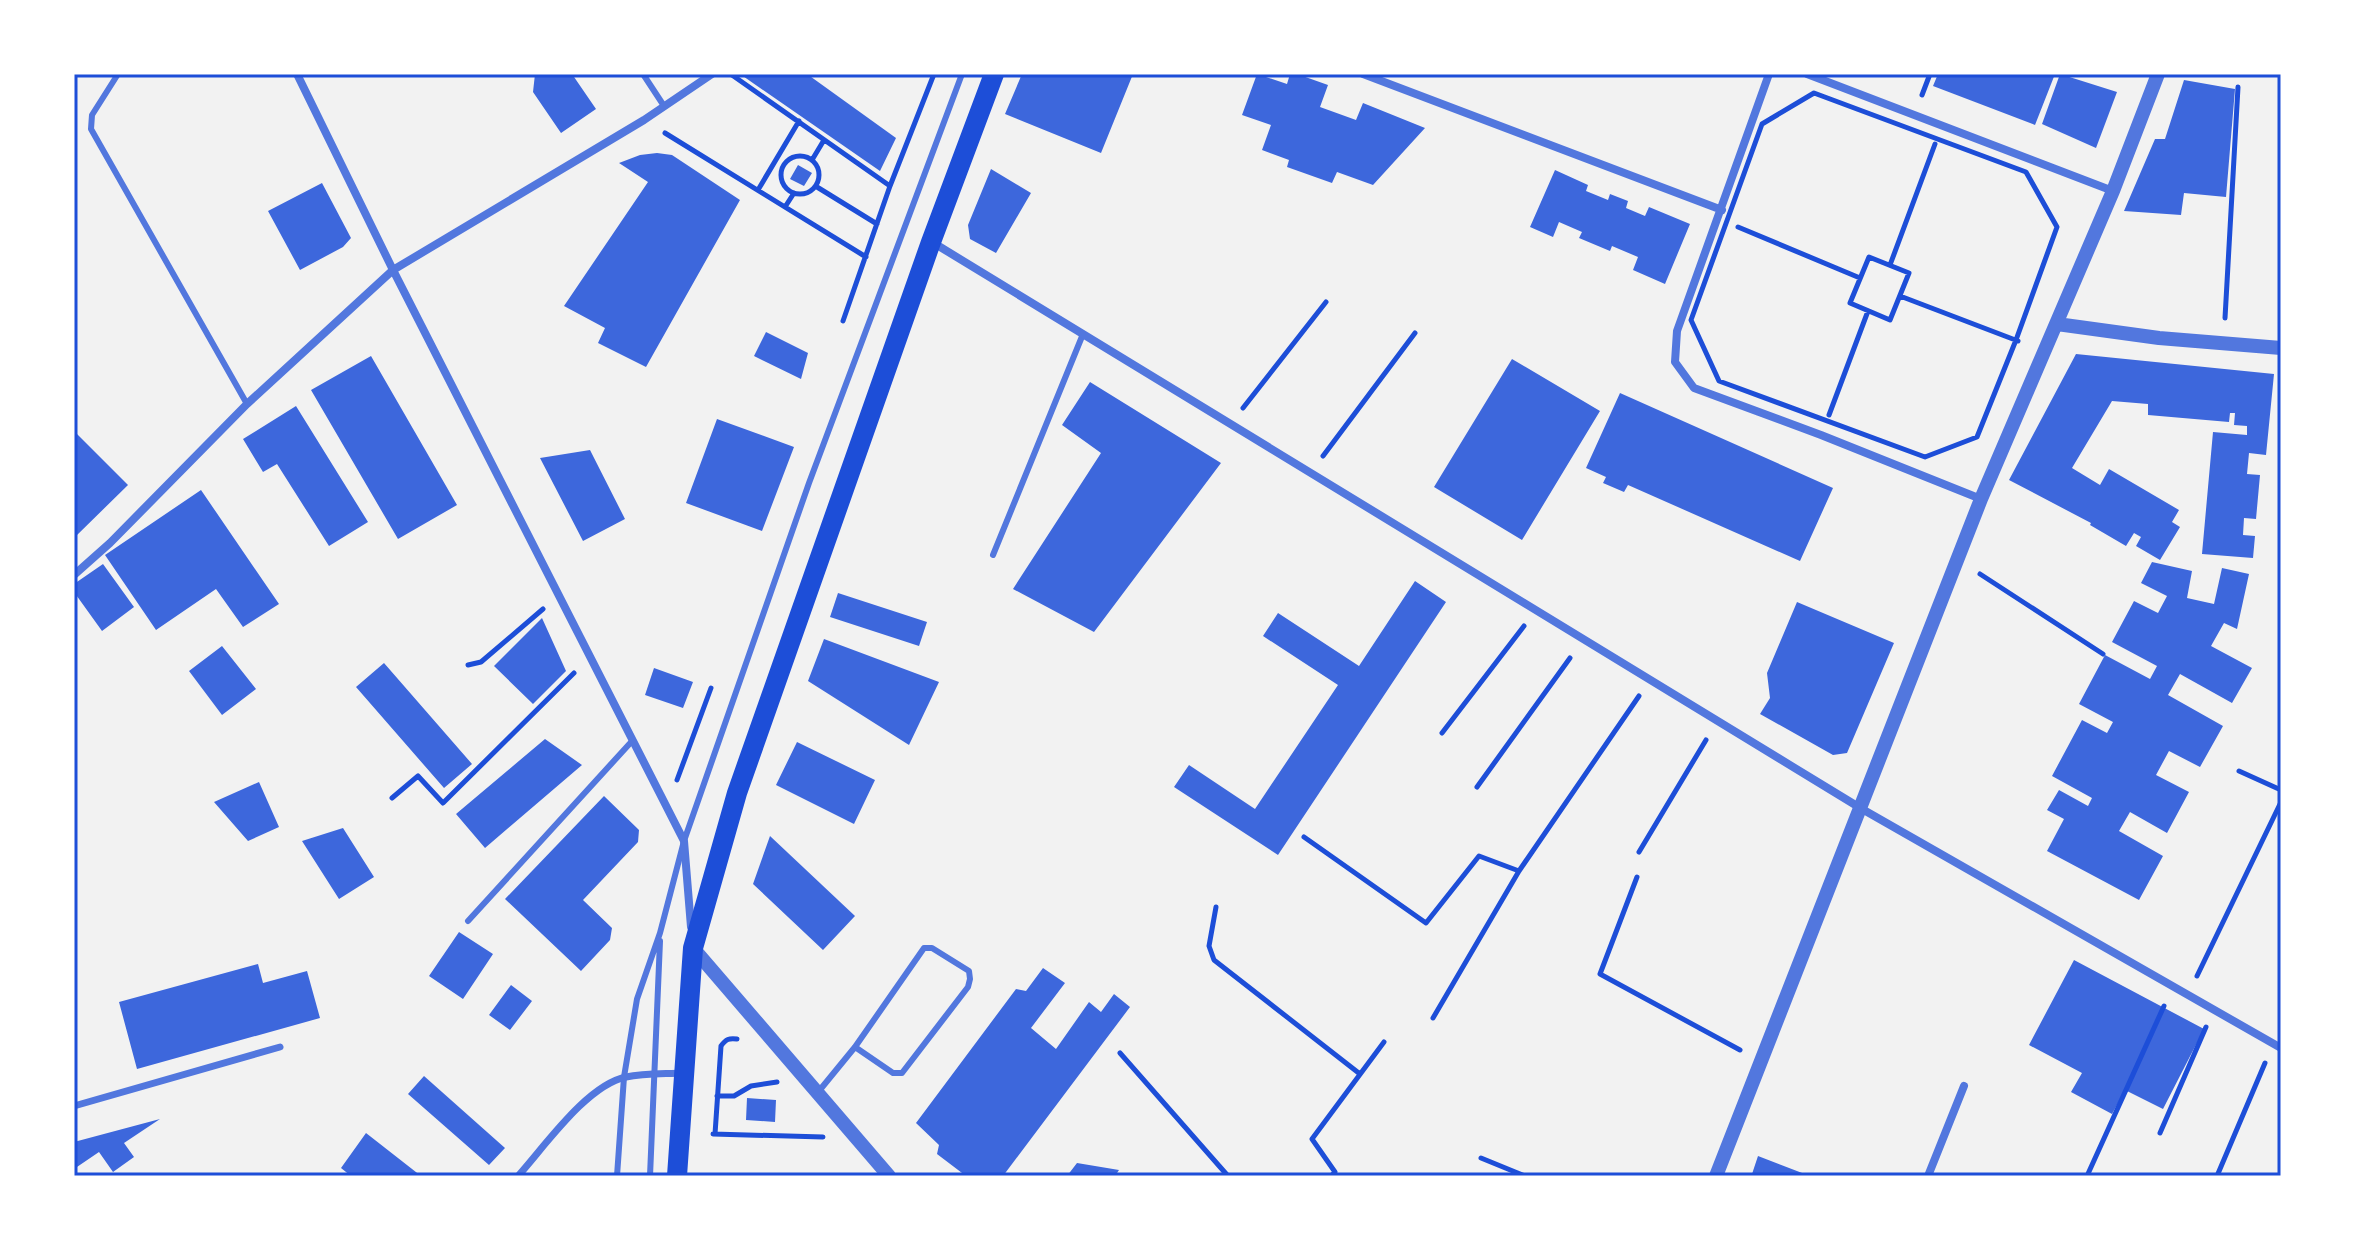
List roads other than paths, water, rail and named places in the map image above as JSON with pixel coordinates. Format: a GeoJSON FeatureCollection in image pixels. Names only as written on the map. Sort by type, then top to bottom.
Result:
{"type":"FeatureCollection","features":[{"type":"Feature","properties":{"kind":"main road"},"geometry":{"type":"LineString","coordinates":[[677,1176],[693,948],[737,793],[931,242],[994,74]]}},
{"type":"Feature","properties":{"kind":"street"},"geometry":{"type":"LineString","coordinates":[[74,575],[110,543],[247,404],[393,270],[644,120],[712,74]]}},
{"type":"Feature","properties":{"kind":"street"},"geometry":{"type":"LineString","coordinates":[[1363,74],[1722,217]]}},
{"type":"Feature","properties":{"kind":"street"},"geometry":{"type":"LineString","coordinates":[[1769,74],[1722,217],[1677,331],[1675,362],[1694,388],[1981,499]]}},
{"type":"Feature","properties":{"kind":"street"},"geometry":{"type":"LineString","coordinates":[[1807,74],[2113,191]]}},
{"type":"Feature","properties":{"kind":"street"},"geometry":{"type":"LineString","coordinates":[[1716,1176],[1981,499],[2113,191],[2158,74]]}},
{"type":"Feature","properties":{"kind":"street"},"geometry":{"type":"LineString","coordinates":[[299,75],[393,270],[684,841],[693,948],[889,1176]]}},
{"type":"Feature","properties":{"kind":"street"},"geometry":{"type":"LineString","coordinates":[[931,242],[1862,809],[2277,1046]]}},
{"type":"Feature","properties":{"kind":"street"},"geometry":{"type":"LineString","coordinates":[[2057,324],[2159,338],[2281,348]]}},
{"type":"Feature","properties":{"kind":"street"},"geometry":{"type":"LineString","coordinates":[[74,1106],[280,1047]]}},
{"type":"Feature","properties":{"kind":"street"},"geometry":{"type":"LineString","coordinates":[[518,1176],[599,1088],[624,1077],[684,1073]]}},
{"type":"Feature","properties":{"kind":"street"},"geometry":{"type":"LineString","coordinates":[[1928,1176],[1964,1086]]}},
{"type":"Feature","properties":{"kind":"lane"},"geometry":{"type":"LineString","coordinates":[[118,74],[92,115],[91,129],[247,404]]}},
{"type":"Feature","properties":{"kind":"lane"},"geometry":{"type":"LineString","coordinates":[[643,74],[664,106]]}},
{"type":"Feature","properties":{"kind":"lane"},"geometry":{"type":"LineString","coordinates":[[617,1176],[624,1077],[637,999],[660,933],[684,841],[809,483],[962,74]]}},
{"type":"Feature","properties":{"kind":"lane"},"geometry":{"type":"LineString","coordinates":[[993,555],[1083,334]]}},
{"type":"Feature","properties":{"kind":"lane"},"geometry":{"type":"LineString","coordinates":[[468,921],[633,740]]}},
{"type":"Feature","properties":{"kind":"lane"},"geometry":{"type":"LineString","coordinates":[[650,1176],[660,933]]}},
{"type":"Feature","properties":{"kind":"lane"},"geometry":{"type":"LineString","coordinates":[[817,1093],[855,1047],[924,948],[932,948],[969,971],[968,987],[902,1073],[893,1073],[855,1047]]}}]}
